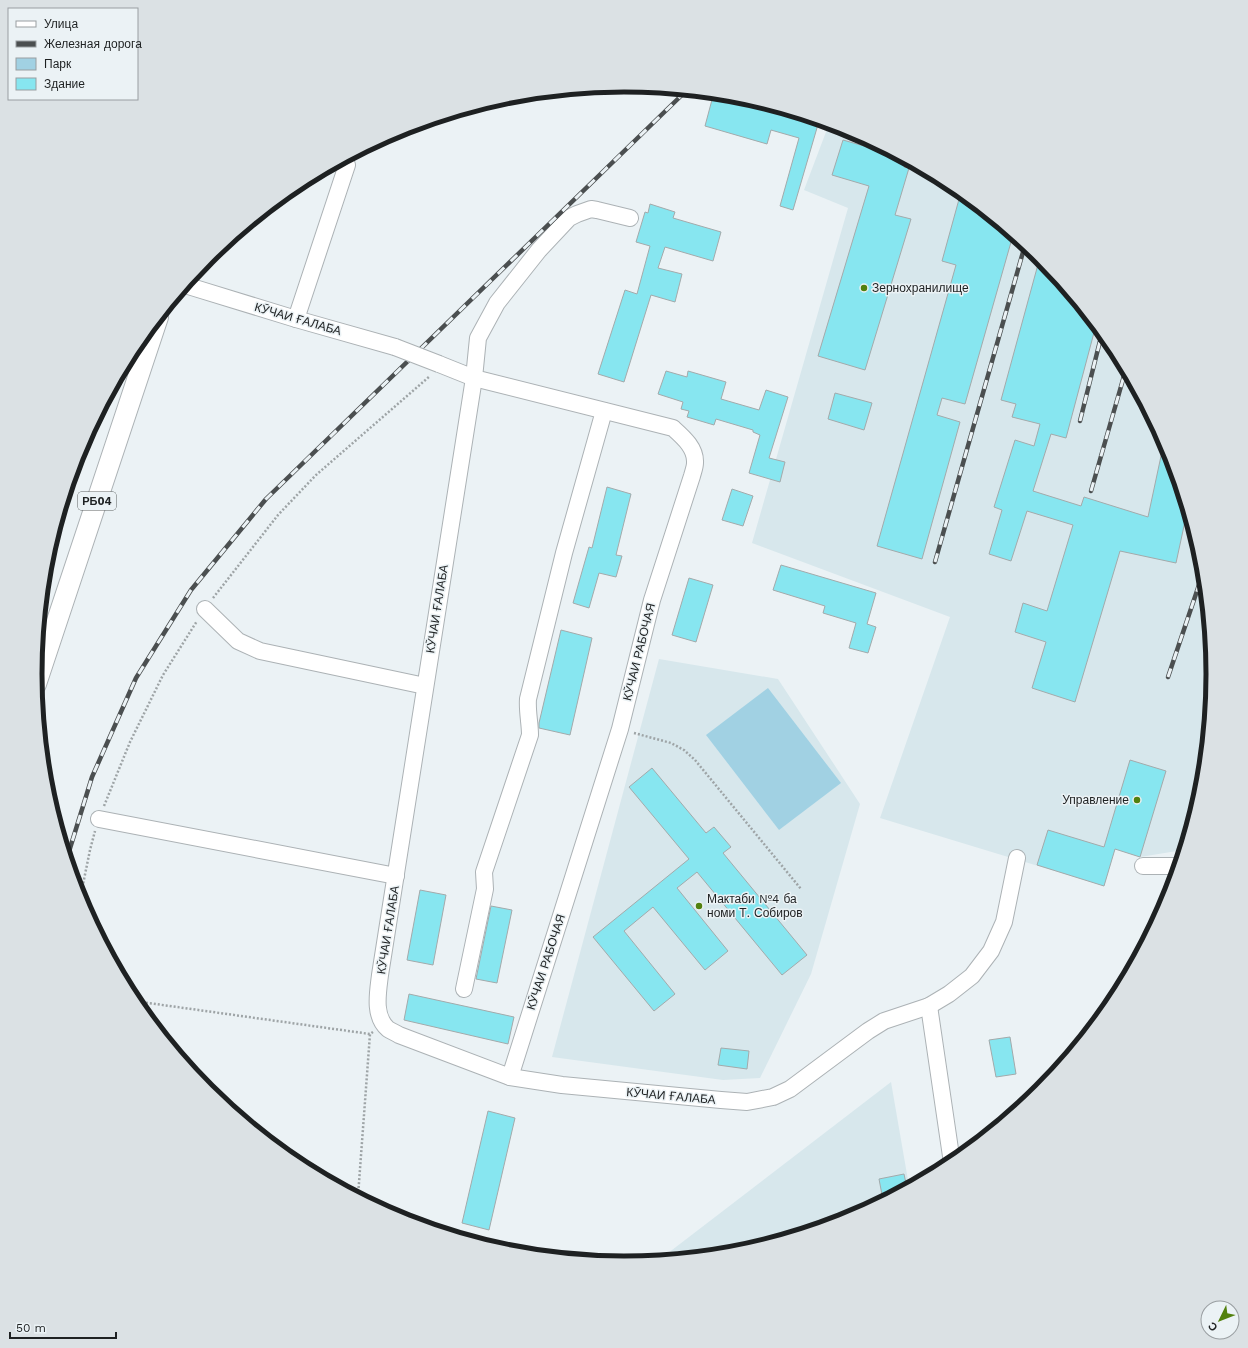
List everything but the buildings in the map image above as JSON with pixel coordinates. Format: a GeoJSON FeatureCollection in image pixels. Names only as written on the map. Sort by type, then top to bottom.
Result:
{"type":"FeatureCollection","features":[{"type":"Feature","properties":{"kind":"main road","name":"РБ04"},"geometry":{"type":"LineString","coordinates":[[44,641],[153,333]]}},
{"type":"Feature","properties":{"kind":"street"},"geometry":{"type":"LineString","coordinates":[[296,320],[347,165]]}},
{"type":"Feature","properties":{"kind":"street"},"geometry":{"type":"LineString","coordinates":[[474,378],[478,338],[497,303],[539,250],[569,218],[591,209],[630,218]]}},
{"type":"Feature","properties":{"kind":"street","name":"КӮЧАИ ҒАЛАБА"},"geometry":{"type":"LineString","coordinates":[[189,286],[296,320],[395,346],[474,378],[380,975],[378,1004],[380,1016],[388,1029],[399,1035],[510,1077],[562,1085],[747,1102],[773,1097],[790,1089],[884,1021],[929,1006],[949,994],[972,976],[991,951],[1004,922],[1017,858]]}},
{"type":"Feature","properties":{"kind":"street","name":"КӮЧАИ РАБОЧАЯ"},"geometry":{"type":"LineString","coordinates":[[474,378],[673,428],[684,438],[693,450],[695,463],[652,600],[620,729],[510,1077]]}},
{"type":"Feature","properties":{"kind":"street"},"geometry":{"type":"LineString","coordinates":[[464,989],[485,889],[484,872],[530,735],[530,725],[527,712],[528,699],[564,553],[604,411]]}},
{"type":"Feature","properties":{"kind":"street"},"geometry":{"type":"LineString","coordinates":[[205,609],[238,641],[260,651],[425,686]]}},
{"type":"Feature","properties":{"kind":"street"},"geometry":{"type":"LineString","coordinates":[[99,819],[396,876]]}},
{"type":"Feature","properties":{"kind":"street"},"geometry":{"type":"LineString","coordinates":[[1144,866],[1173,866]]}},
{"type":"Feature","properties":{"kind":"street"},"geometry":{"type":"LineString","coordinates":[[929,1006],[951,1155]]}},
{"type":"Feature","properties":{"kind":"path"},"geometry":{"type":"LineString","coordinates":[[82,887],[90,850],[99,819],[130,742],[163,675],[205,609],[278,515],[316,475],[441,365]]}},
{"type":"Feature","properties":{"kind":"path"},"geometry":{"type":"LineString","coordinates":[[639,734],[671,743],[684,750],[695,760],[801,889]]}},
{"type":"Feature","properties":{"kind":"path"},"geometry":{"type":"LineString","coordinates":[[144,1002],[370,1034]]}},
{"type":"Feature","properties":{"kind":"path"},"geometry":{"type":"LineString","coordinates":[[358,1191],[370,1034],[383,1023]]}},
{"type":"Feature","properties":{"kind":"shaded area"},"geometry":{"type":"Polygon","coordinates":[[[827,129],[847,136],[915,170],[978,212],[1008,236],[1036,262],[1062,290],[1086,320],[1128,383],[1162,451],[1175,487],[1195,560],[1201,598],[1205,636],[1205,712],[1195,788],[1178,851],[1140,857],[1115,849],[1104,886],[880,818],[950,617],[752,543],[848,208],[804,190],[827,129]]]}},
{"type":"Feature","properties":{"kind":"shaded area"},"geometry":{"type":"Polygon","coordinates":[[[659,659],[778,679],[860,804],[811,974],[760,1078],[723,1080],[552,1057],[659,659]]]}},
{"type":"Feature","properties":{"kind":"shaded area"},"geometry":{"type":"Polygon","coordinates":[[[891,1082],[908,1182],[847,1212],[775,1236],[738,1245],[666,1255],[891,1082]]]}},
{"type":"Feature","properties":{"kind":"green space"},"geometry":{"type":"Polygon","coordinates":[[[768,688],[841,783],[779,830],[706,735],[768,688]]]}},
{"type":"Feature","properties":{"kind":"railway"},"geometry":{"type":"LineString","coordinates":[[70,850],[92,777],[136,678],[191,590],[266,499],[682,95]]}},
{"type":"Feature","properties":{"kind":"railway"},"geometry":{"type":"LineString","coordinates":[[935,562],[1023,250]]}},
{"type":"Feature","properties":{"kind":"railway"},"geometry":{"type":"LineString","coordinates":[[1080,421],[1100,340]]}},
{"type":"Feature","properties":{"kind":"railway"},"geometry":{"type":"LineString","coordinates":[[1091,491],[1124,376]]}},
{"type":"Feature","properties":{"kind":"railway"},"geometry":{"type":"LineString","coordinates":[[1168,677],[1199,585]]}},
{"type":"Feature","properties":{"kind":"place","name":"Зернохранилище"},"geometry":{"type":"Point","coordinates":[864,288]}},
{"type":"Feature","properties":{"kind":"place","name":"Управление"},"geometry":{"type":"Point","coordinates":[1137,800]}},
{"type":"Feature","properties":{"kind":"place","name":"Мактаби №4 ба номи Т. Собиров"},"geometry":{"type":"Point","coordinates":[699,906]}}]}
